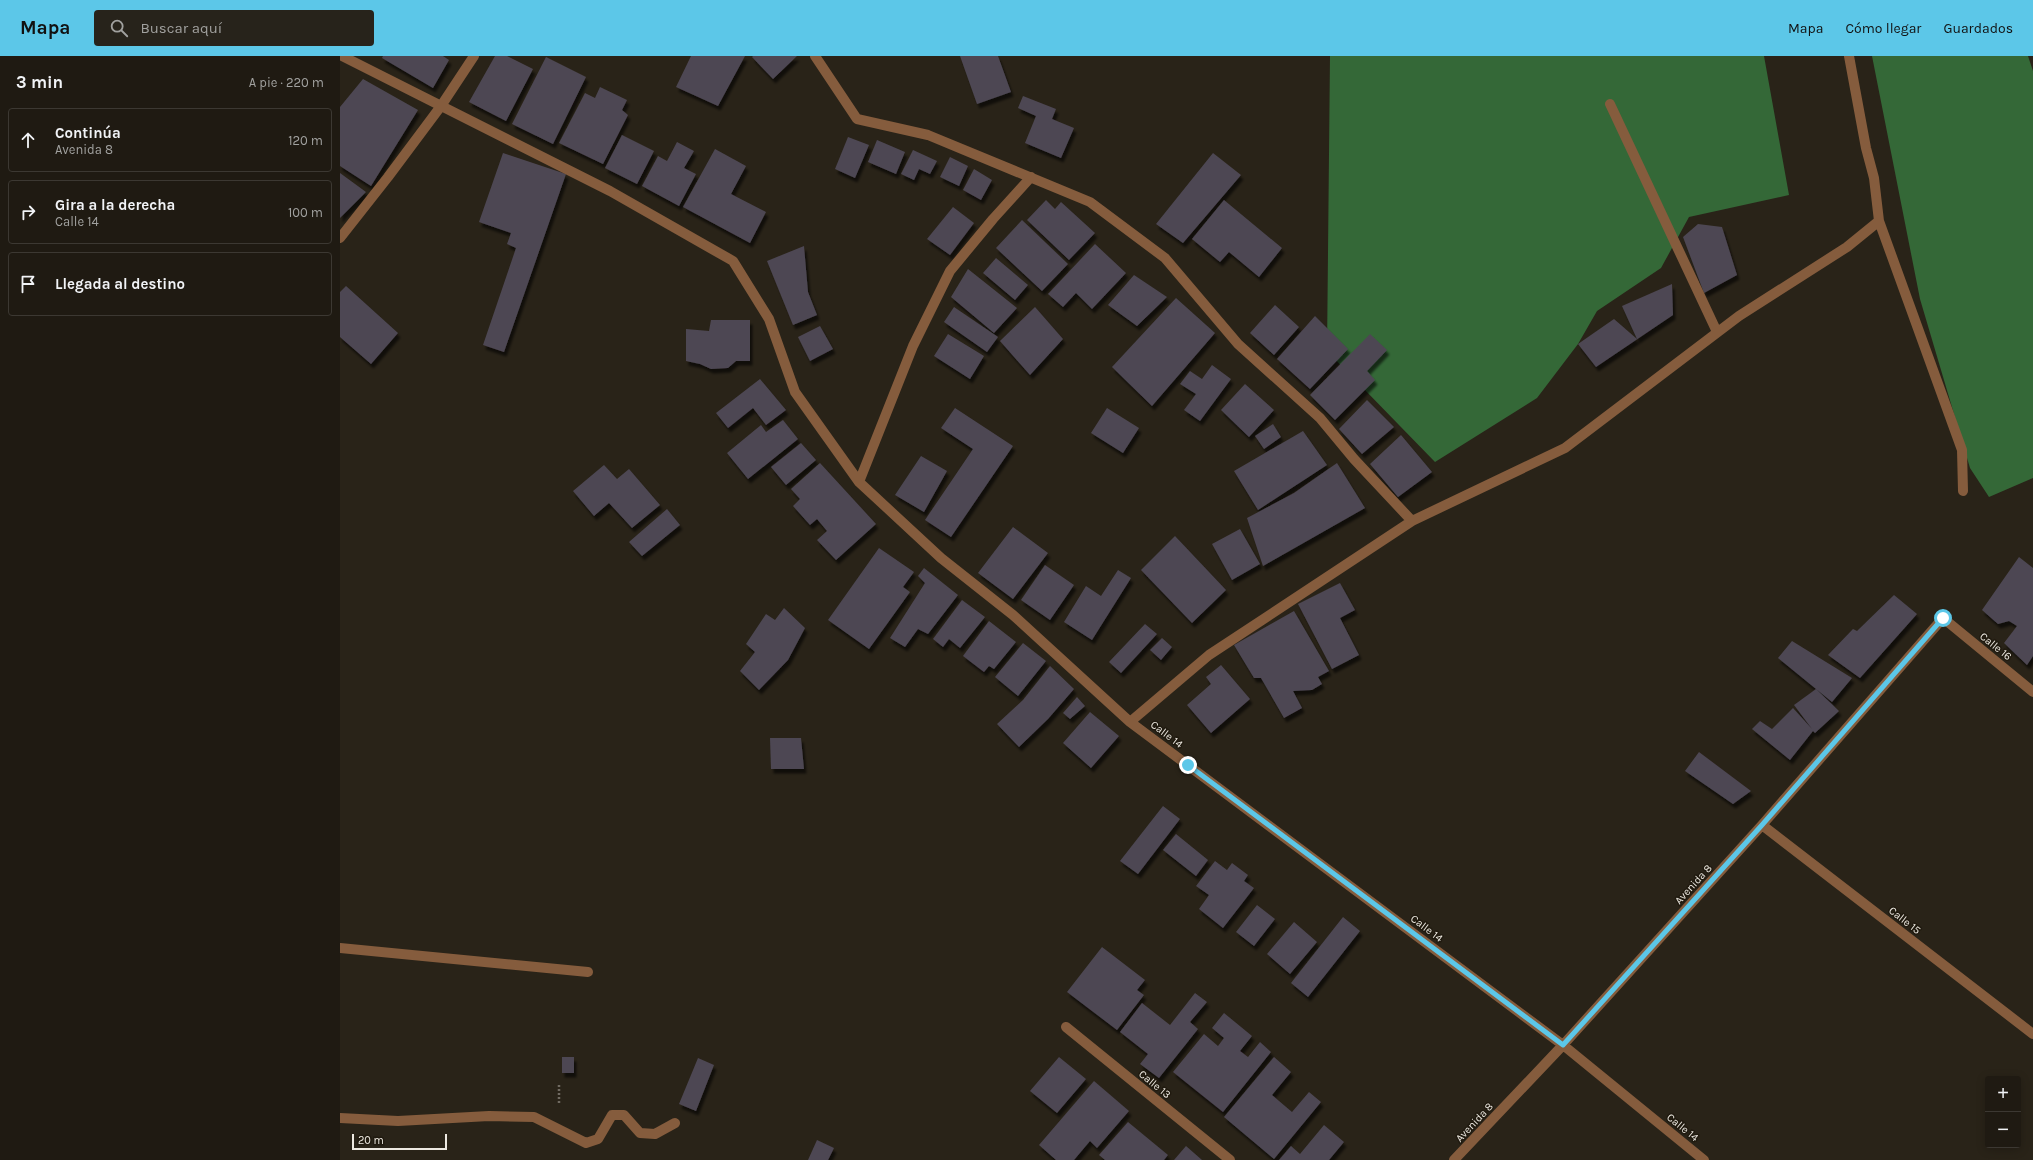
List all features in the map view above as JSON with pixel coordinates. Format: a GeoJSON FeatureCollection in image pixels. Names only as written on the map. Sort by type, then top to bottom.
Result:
{"type":"FeatureCollection","features":[{"type":"Feature","properties":{"kind":"street","name":"Calle 14"},"geometry":{"type":"LineString","coordinates":[[342,56],[610,191],[733,261],[769,319],[795,392],[859,482],[941,558],[1013,616],[1130,722],[1563,1045],[1704,1160]]}},
{"type":"Feature","properties":{"kind":"street"},"geometry":{"type":"LineString","coordinates":[[340,238],[441,106],[474,56]]}},
{"type":"Feature","properties":{"kind":"street"},"geometry":{"type":"LineString","coordinates":[[815,56],[857,119],[928,135],[1090,202],[1165,258],[1238,344],[1320,418],[1354,459],[1412,521]]}},
{"type":"Feature","properties":{"kind":"street"},"geometry":{"type":"LineString","coordinates":[[1849,56],[1866,148],[1874,178],[1879,221],[1962,450],[1963,492]]}},
{"type":"Feature","properties":{"kind":"street"},"geometry":{"type":"LineString","coordinates":[[1610,104],[1717,332]]}},
{"type":"Feature","properties":{"kind":"street"},"geometry":{"type":"LineString","coordinates":[[859,482],[913,346],[950,271],[993,219],[1031,177]]}},
{"type":"Feature","properties":{"kind":"street"},"geometry":{"type":"LineString","coordinates":[[1130,722],[1209,655],[1412,521],[1564,448],[1739,316],[1847,247],[1879,221]]}},
{"type":"Feature","properties":{"kind":"street","name":"Calle 16"},"geometry":{"type":"LineString","coordinates":[[1943,618],[2033,692]]}},
{"type":"Feature","properties":{"kind":"street","name":"Avenida 8"},"geometry":{"type":"LineString","coordinates":[[1454,1160],[1563,1045],[1762,825],[1943,618]]}},
{"type":"Feature","properties":{"kind":"street","name":"Calle 15"},"geometry":{"type":"LineString","coordinates":[[1762,825],[2033,1034]]}},
{"type":"Feature","properties":{"kind":"street"},"geometry":{"type":"LineString","coordinates":[[340,948],[588,972]]}},
{"type":"Feature","properties":{"kind":"street","name":"Calle 13"},"geometry":{"type":"LineString","coordinates":[[1066,1027],[1230,1160]]}},
{"type":"Feature","properties":{"kind":"street"},"geometry":{"type":"LineString","coordinates":[[340,1118],[398,1121],[489,1116],[534,1118],[586,1143],[598,1139],[612,1115],[624,1115],[640,1133],[655,1134],[675,1123]]}},
{"type":"Feature","properties":{"kind":"green space"},"geometry":{"type":"Polygon","coordinates":[[[1330,56],[1764,56],[1789,195],[1689,217],[1661,268],[1597,311],[1578,344],[1537,398],[1435,462],[1327,351],[1330,56]]]}},
{"type":"Feature","properties":{"kind":"green space"},"geometry":{"type":"Polygon","coordinates":[[[1872,56],[2028,56],[2033,71],[2033,478],[1989,497],[1970,468],[1920,299],[1872,56]]]}},
{"type":"Feature","properties":{"kind":"building"},"geometry":{"type":"Polygon","coordinates":[[[383,56],[443,56],[449,60],[433,88],[382,58],[383,56]]]}},
{"type":"Feature","properties":{"kind":"building"},"geometry":{"type":"Polygon","coordinates":[[[495,56],[507,56],[533,69],[506,121],[469,102],[495,56]]]}},
{"type":"Feature","properties":{"kind":"building"},"geometry":{"type":"Polygon","coordinates":[[[691,56],[745,56],[718,106],[676,87],[691,56]]]}},
{"type":"Feature","properties":{"kind":"building"},"geometry":{"type":"Polygon","coordinates":[[[797,56],[773,79],[752,57],[797,56]]]}},
{"type":"Feature","properties":{"kind":"building"},"geometry":{"type":"Polygon","coordinates":[[[960,56],[998,56],[1011,92],[977,104],[960,56]]]}},
{"type":"Feature","properties":{"kind":"building"},"geometry":{"type":"Polygon","coordinates":[[[546,57],[586,77],[553,144],[512,124],[546,57]]]}},
{"type":"Feature","properties":{"kind":"building"},"geometry":{"type":"Polygon","coordinates":[[[363,79],[418,110],[371,186],[340,166],[340,107],[363,79]]]}},
{"type":"Feature","properties":{"kind":"building"},"geometry":{"type":"Polygon","coordinates":[[[600,87],[627,100],[622,110],[628,115],[603,164],[559,143],[585,93],[595,98],[600,87]]]}},
{"type":"Feature","properties":{"kind":"building"},"geometry":{"type":"Polygon","coordinates":[[[1023,96],[1056,109],[1052,119],[1074,128],[1061,158],[1025,143],[1036,116],[1018,108],[1023,96]]]}},
{"type":"Feature","properties":{"kind":"building"},"geometry":{"type":"Polygon","coordinates":[[[622,135],[654,151],[637,184],[605,168],[622,135]]]}},
{"type":"Feature","properties":{"kind":"building"},"geometry":{"type":"Polygon","coordinates":[[[848,137],[869,145],[855,178],[835,169],[848,137]]]}},
{"type":"Feature","properties":{"kind":"building"},"geometry":{"type":"Polygon","coordinates":[[[877,140],[905,152],[896,174],[868,162],[877,140]]]}},
{"type":"Feature","properties":{"kind":"building"},"geometry":{"type":"Polygon","coordinates":[[[677,142],[694,151],[684,168],[696,174],[679,206],[642,186],[658,156],[667,161],[677,142]]]}},
{"type":"Feature","properties":{"kind":"building"},"geometry":{"type":"Polygon","coordinates":[[[715,149],[746,166],[731,194],[766,212],[750,243],[683,207],[715,149]]]}},
{"type":"Feature","properties":{"kind":"building"},"geometry":{"type":"Polygon","coordinates":[[[913,150],[937,161],[930,174],[919,169],[914,180],[901,174],[913,150]]]}},
{"type":"Feature","properties":{"kind":"building"},"geometry":{"type":"Polygon","coordinates":[[[503,153],[566,174],[504,352],[483,345],[516,248],[507,244],[511,233],[479,222],[503,153]]]}},
{"type":"Feature","properties":{"kind":"building"},"geometry":{"type":"Polygon","coordinates":[[[1213,153],[1241,175],[1183,243],[1156,224],[1213,153]]]}},
{"type":"Feature","properties":{"kind":"building"},"geometry":{"type":"Polygon","coordinates":[[[950,157],[968,166],[959,186],[940,177],[950,157]]]}},
{"type":"Feature","properties":{"kind":"building"},"geometry":{"type":"Polygon","coordinates":[[[974,169],[992,180],[981,200],[963,190],[974,169]]]}},
{"type":"Feature","properties":{"kind":"building"},"geometry":{"type":"Polygon","coordinates":[[[340,173],[366,192],[340,218],[340,173]]]}},
{"type":"Feature","properties":{"kind":"building"},"geometry":{"type":"Polygon","coordinates":[[[1046,200],[1055,209],[1061,202],[1095,233],[1069,260],[1027,220],[1046,200]]]}},
{"type":"Feature","properties":{"kind":"building"},"geometry":{"type":"Polygon","coordinates":[[[1224,200],[1282,248],[1259,277],[1229,252],[1220,262],[1192,239],[1224,200]]]}},
{"type":"Feature","properties":{"kind":"building"},"geometry":{"type":"Polygon","coordinates":[[[953,207],[974,223],[950,255],[927,239],[953,207]]]}},
{"type":"Feature","properties":{"kind":"building"},"geometry":{"type":"Polygon","coordinates":[[[1022,220],[1068,264],[1042,291],[996,248],[1022,220]]]}},
{"type":"Feature","properties":{"kind":"building"},"geometry":{"type":"Polygon","coordinates":[[[1698,224],[1722,227],[1737,275],[1704,293],[1683,237],[1698,224]]]}},
{"type":"Feature","properties":{"kind":"building"},"geometry":{"type":"Polygon","coordinates":[[[1095,244],[1126,273],[1092,309],[1076,293],[1063,307],[1048,294],[1095,244]]]}},
{"type":"Feature","properties":{"kind":"building"},"geometry":{"type":"Polygon","coordinates":[[[804,246],[808,292],[817,315],[793,325],[767,261],[804,246]]]}},
{"type":"Feature","properties":{"kind":"building"},"geometry":{"type":"Polygon","coordinates":[[[996,258],[1028,285],[1015,300],[983,273],[996,258]]]}},
{"type":"Feature","properties":{"kind":"building"},"geometry":{"type":"Polygon","coordinates":[[[968,269],[1017,308],[994,333],[951,297],[968,269]]]}},
{"type":"Feature","properties":{"kind":"building"},"geometry":{"type":"Polygon","coordinates":[[[1134,275],[1167,297],[1137,326],[1108,305],[1134,275]]]}},
{"type":"Feature","properties":{"kind":"building"},"geometry":{"type":"Polygon","coordinates":[[[1672,284],[1673,315],[1596,367],[1578,344],[1614,319],[1637,339],[1622,306],[1672,284]]]}},
{"type":"Feature","properties":{"kind":"building"},"geometry":{"type":"Polygon","coordinates":[[[346,286],[398,333],[371,364],[340,337],[340,292],[346,286]]]}},
{"type":"Feature","properties":{"kind":"building"},"geometry":{"type":"Polygon","coordinates":[[[1176,298],[1215,333],[1152,406],[1112,367],[1176,298]]]}},
{"type":"Feature","properties":{"kind":"building"},"geometry":{"type":"Polygon","coordinates":[[[1275,305],[1299,327],[1274,355],[1250,333],[1275,305]]]}},
{"type":"Feature","properties":{"kind":"building"},"geometry":{"type":"Polygon","coordinates":[[[954,307],[998,337],[987,352],[944,322],[954,307]]]}},
{"type":"Feature","properties":{"kind":"building"},"geometry":{"type":"Polygon","coordinates":[[[1035,307],[1063,339],[1030,375],[1000,341],[1035,307]]]}},
{"type":"Feature","properties":{"kind":"building"},"geometry":{"type":"Polygon","coordinates":[[[1315,316],[1348,349],[1310,389],[1277,359],[1315,316]]]}},
{"type":"Feature","properties":{"kind":"building"},"geometry":{"type":"Polygon","coordinates":[[[711,320],[750,320],[750,361],[736,361],[728,368],[711,369],[700,364],[686,361],[686,329],[709,331],[711,320]]]}},
{"type":"Feature","properties":{"kind":"building"},"geometry":{"type":"Polygon","coordinates":[[[820,326],[833,349],[810,361],[798,337],[820,326]]]}},
{"type":"Feature","properties":{"kind":"building"},"geometry":{"type":"Polygon","coordinates":[[[948,334],[984,356],[970,379],[934,356],[948,334]]]}},
{"type":"Feature","properties":{"kind":"building"},"geometry":{"type":"Polygon","coordinates":[[[1370,334],[1387,350],[1367,371],[1375,380],[1335,420],[1310,395],[1370,334]]]}},
{"type":"Feature","properties":{"kind":"building"},"geometry":{"type":"Polygon","coordinates":[[[1212,365],[1231,379],[1200,421],[1184,410],[1196,394],[1180,384],[1190,371],[1202,379],[1212,365]]]}},
{"type":"Feature","properties":{"kind":"building"},"geometry":{"type":"Polygon","coordinates":[[[760,379],[786,410],[766,425],[753,408],[728,428],[716,413],[760,379]]]}},
{"type":"Feature","properties":{"kind":"building"},"geometry":{"type":"Polygon","coordinates":[[[1245,384],[1274,410],[1249,437],[1221,410],[1245,384]]]}},
{"type":"Feature","properties":{"kind":"building"},"geometry":{"type":"Polygon","coordinates":[[[1367,400],[1394,427],[1362,454],[1339,429],[1367,400]]]}},
{"type":"Feature","properties":{"kind":"building"},"geometry":{"type":"Polygon","coordinates":[[[955,408],[1013,446],[951,537],[925,520],[973,449],[941,428],[955,408]]]}},
{"type":"Feature","properties":{"kind":"building"},"geometry":{"type":"Polygon","coordinates":[[[1107,408],[1139,428],[1123,453],[1091,433],[1107,408]]]}},
{"type":"Feature","properties":{"kind":"building"},"geometry":{"type":"Polygon","coordinates":[[[783,420],[798,439],[748,479],[727,453],[761,425],[766,432],[783,420]]]}},
{"type":"Feature","properties":{"kind":"building"},"geometry":{"type":"Polygon","coordinates":[[[1273,424],[1281,437],[1264,449],[1255,436],[1273,424]]]}},
{"type":"Feature","properties":{"kind":"building"},"geometry":{"type":"Polygon","coordinates":[[[1303,431],[1327,465],[1258,510],[1234,471],[1303,431]]]}},
{"type":"Feature","properties":{"kind":"building"},"geometry":{"type":"Polygon","coordinates":[[[1401,435],[1432,472],[1398,497],[1370,464],[1401,435]]]}},
{"type":"Feature","properties":{"kind":"building"},"geometry":{"type":"Polygon","coordinates":[[[801,443],[816,460],[786,485],[771,467],[801,443]]]}},
{"type":"Feature","properties":{"kind":"building"},"geometry":{"type":"Polygon","coordinates":[[[921,456],[947,471],[924,512],[895,495],[921,456]]]}},
{"type":"Feature","properties":{"kind":"building"},"geometry":{"type":"Polygon","coordinates":[[[820,463],[876,524],[836,560],[817,540],[827,531],[817,519],[810,525],[793,506],[800,499],[791,489],[820,463]]]}},
{"type":"Feature","properties":{"kind":"building"},"geometry":{"type":"Polygon","coordinates":[[[1337,463],[1365,508],[1263,566],[1247,518],[1294,493],[1337,463]]]}},
{"type":"Feature","properties":{"kind":"building"},"geometry":{"type":"Polygon","coordinates":[[[604,465],[617,479],[629,469],[660,505],[632,528],[609,503],[594,516],[573,491],[604,465]]]}},
{"type":"Feature","properties":{"kind":"building"},"geometry":{"type":"Polygon","coordinates":[[[667,509],[680,525],[642,556],[629,542],[667,509]]]}},
{"type":"Feature","properties":{"kind":"building"},"geometry":{"type":"Polygon","coordinates":[[[1013,527],[1048,553],[1013,599],[978,573],[1013,527]]]}},
{"type":"Feature","properties":{"kind":"building"},"geometry":{"type":"Polygon","coordinates":[[[1240,529],[1260,564],[1232,580],[1212,544],[1240,529]]]}},
{"type":"Feature","properties":{"kind":"building"},"geometry":{"type":"Polygon","coordinates":[[[1175,536],[1226,590],[1192,623],[1141,570],[1175,536]]]}},
{"type":"Feature","properties":{"kind":"building"},"geometry":{"type":"Polygon","coordinates":[[[879,548],[914,572],[903,587],[910,592],[869,649],[828,620],[879,548]]]}},
{"type":"Feature","properties":{"kind":"building"},"geometry":{"type":"Polygon","coordinates":[[[2019,557],[2033,568],[2033,656],[2027,665],[2004,643],[2017,626],[2009,621],[1998,624],[1982,610],[2019,557]]]}},
{"type":"Feature","properties":{"kind":"building"},"geometry":{"type":"Polygon","coordinates":[[[1045,565],[1074,585],[1050,620],[1021,600],[1045,565]]]}},
{"type":"Feature","properties":{"kind":"building"},"geometry":{"type":"Polygon","coordinates":[[[924,568],[958,595],[928,634],[918,629],[905,647],[890,638],[925,583],[918,576],[924,568]]]}},
{"type":"Feature","properties":{"kind":"building"},"geometry":{"type":"Polygon","coordinates":[[[1118,570],[1131,578],[1092,640],[1064,622],[1086,586],[1101,596],[1118,570]]]}},
{"type":"Feature","properties":{"kind":"building"},"geometry":{"type":"Polygon","coordinates":[[[1340,583],[1355,610],[1340,618],[1359,655],[1332,669],[1298,604],[1340,583]]]}},
{"type":"Feature","properties":{"kind":"building"},"geometry":{"type":"Polygon","coordinates":[[[1894,595],[1917,614],[1860,678],[1828,655],[1853,629],[1857,631],[1894,595]]]}},
{"type":"Feature","properties":{"kind":"building"},"geometry":{"type":"Polygon","coordinates":[[[962,600],[985,617],[960,648],[949,639],[943,647],[933,639],[962,600]]]}},
{"type":"Feature","properties":{"kind":"building"},"geometry":{"type":"Polygon","coordinates":[[[784,608],[805,628],[788,660],[759,690],[740,671],[755,652],[746,644],[766,614],[775,620],[784,608]]]}},
{"type":"Feature","properties":{"kind":"building"},"geometry":{"type":"Polygon","coordinates":[[[1294,611],[1329,671],[1318,677],[1322,684],[1312,690],[1293,691],[1302,708],[1284,718],[1261,678],[1254,678],[1234,645],[1294,611]]]}},
{"type":"Feature","properties":{"kind":"building"},"geometry":{"type":"Polygon","coordinates":[[[989,621],[1016,642],[994,669],[989,666],[984,672],[963,656],[989,621]]]}},
{"type":"Feature","properties":{"kind":"building"},"geometry":{"type":"Polygon","coordinates":[[[1145,624],[1157,634],[1121,673],[1109,662],[1145,624]]]}},
{"type":"Feature","properties":{"kind":"building"},"geometry":{"type":"Polygon","coordinates":[[[1162,638],[1172,647],[1161,660],[1150,650],[1162,638]]]}},
{"type":"Feature","properties":{"kind":"building"},"geometry":{"type":"Polygon","coordinates":[[[1792,641],[1852,678],[1832,702],[1778,658],[1792,641]]]}},
{"type":"Feature","properties":{"kind":"building"},"geometry":{"type":"Polygon","coordinates":[[[1023,643],[1046,661],[1018,696],[995,677],[1023,643]]]}},
{"type":"Feature","properties":{"kind":"building"},"geometry":{"type":"Polygon","coordinates":[[[1221,665],[1250,699],[1211,733],[1187,705],[1211,684],[1206,677],[1221,665]]]}},
{"type":"Feature","properties":{"kind":"building"},"geometry":{"type":"Polygon","coordinates":[[[1050,666],[1074,689],[1048,719],[1019,747],[997,724],[1023,700],[1050,666]]]}},
{"type":"Feature","properties":{"kind":"building"},"geometry":{"type":"Polygon","coordinates":[[[1816,689],[1839,711],[1815,733],[1813,731],[1790,760],[1752,729],[1760,721],[1772,729],[1793,708],[1812,729],[1794,705],[1816,689]]]}},
{"type":"Feature","properties":{"kind":"building"},"geometry":{"type":"Polygon","coordinates":[[[1077,697],[1085,706],[1070,719],[1063,713],[1077,697]]]}},
{"type":"Feature","properties":{"kind":"building"},"geometry":{"type":"Polygon","coordinates":[[[1090,712],[1119,736],[1091,768],[1063,743],[1090,712]]]}},
{"type":"Feature","properties":{"kind":"building"},"geometry":{"type":"Polygon","coordinates":[[[770,738],[801,738],[804,769],[771,769],[770,738]]]}},
{"type":"Feature","properties":{"kind":"building"},"geometry":{"type":"Polygon","coordinates":[[[1699,752],[1751,791],[1733,804],[1685,771],[1699,752]]]}},
{"type":"Feature","properties":{"kind":"building"},"geometry":{"type":"Polygon","coordinates":[[[1163,806],[1180,819],[1138,874],[1120,861],[1163,806]]]}},
{"type":"Feature","properties":{"kind":"building"},"geometry":{"type":"Polygon","coordinates":[[[1176,834],[1208,860],[1196,876],[1163,850],[1176,834]]]}},
{"type":"Feature","properties":{"kind":"building"},"geometry":{"type":"Polygon","coordinates":[[[1215,861],[1227,870],[1232,863],[1248,875],[1244,881],[1254,888],[1223,928],[1199,909],[1209,895],[1196,886],[1215,861]]]}},
{"type":"Feature","properties":{"kind":"building"},"geometry":{"type":"Polygon","coordinates":[[[1257,905],[1275,919],[1254,946],[1236,932],[1257,905]]]}},
{"type":"Feature","properties":{"kind":"building"},"geometry":{"type":"Polygon","coordinates":[[[1343,917],[1360,931],[1308,997],[1291,983],[1343,917]]]}},
{"type":"Feature","properties":{"kind":"building"},"geometry":{"type":"Polygon","coordinates":[[[1294,922],[1317,942],[1290,974],[1267,954],[1294,922]]]}},
{"type":"Feature","properties":{"kind":"building"},"geometry":{"type":"Polygon","coordinates":[[[1102,947],[1145,980],[1137,990],[1144,995],[1117,1030],[1067,992],[1102,947]]]}},
{"type":"Feature","properties":{"kind":"building"},"geometry":{"type":"Polygon","coordinates":[[[1195,993],[1207,1002],[1190,1022],[1198,1029],[1159,1078],[1140,1064],[1148,1054],[1120,1032],[1142,1003],[1170,1025],[1195,993]]]}},
{"type":"Feature","properties":{"kind":"building"},"geometry":{"type":"Polygon","coordinates":[[[1224,1013],[1252,1036],[1240,1051],[1248,1057],[1260,1042],[1271,1052],[1223,1112],[1173,1072],[1204,1034],[1218,1046],[1224,1038],[1212,1028],[1224,1013]]]}},
{"type":"Feature","properties":{"kind":"building"},"geometry":{"type":"Polygon","coordinates":[[[562,1057],[574,1057],[574,1073],[562,1073],[562,1057]]]}},
{"type":"Feature","properties":{"kind":"building"},"geometry":{"type":"Polygon","coordinates":[[[1059,1057],[1086,1079],[1057,1113],[1030,1091],[1059,1057]]]}},
{"type":"Feature","properties":{"kind":"building"},"geometry":{"type":"Polygon","coordinates":[[[1274,1057],[1291,1072],[1272,1095],[1292,1112],[1309,1092],[1321,1102],[1274,1159],[1224,1117],[1274,1057]]]}},
{"type":"Feature","properties":{"kind":"building"},"geometry":{"type":"Polygon","coordinates":[[[698,1058],[714,1065],[696,1111],[679,1104],[698,1058]]]}},
{"type":"Feature","properties":{"kind":"building"},"geometry":{"type":"Polygon","coordinates":[[[1094,1081],[1129,1111],[1097,1148],[1090,1141],[1074,1160],[1056,1160],[1039,1145],[1094,1081]]]}},
{"type":"Feature","properties":{"kind":"building"},"geometry":{"type":"Polygon","coordinates":[[[1128,1122],[1168,1155],[1164,1160],[1105,1160],[1099,1155],[1128,1122]]]}},
{"type":"Feature","properties":{"kind":"building"},"geometry":{"type":"Polygon","coordinates":[[[1324,1125],[1344,1142],[1329,1160],[1279,1160],[1291,1146],[1300,1154],[1324,1125]]]}},
{"type":"Feature","properties":{"kind":"building"},"geometry":{"type":"Polygon","coordinates":[[[817,1140],[834,1148],[828,1160],[808,1160],[817,1140]]]}},
{"type":"Feature","properties":{"kind":"building"},"geometry":{"type":"Polygon","coordinates":[[[1186,1146],[1202,1160],[1174,1160],[1186,1146]]]}},
{"type":"Feature","properties":{"kind":"route"},"geometry":{"type":"LineString","coordinates":[[1188,765],[1563,1045],[1762,825],[1943,618]]}}]}
